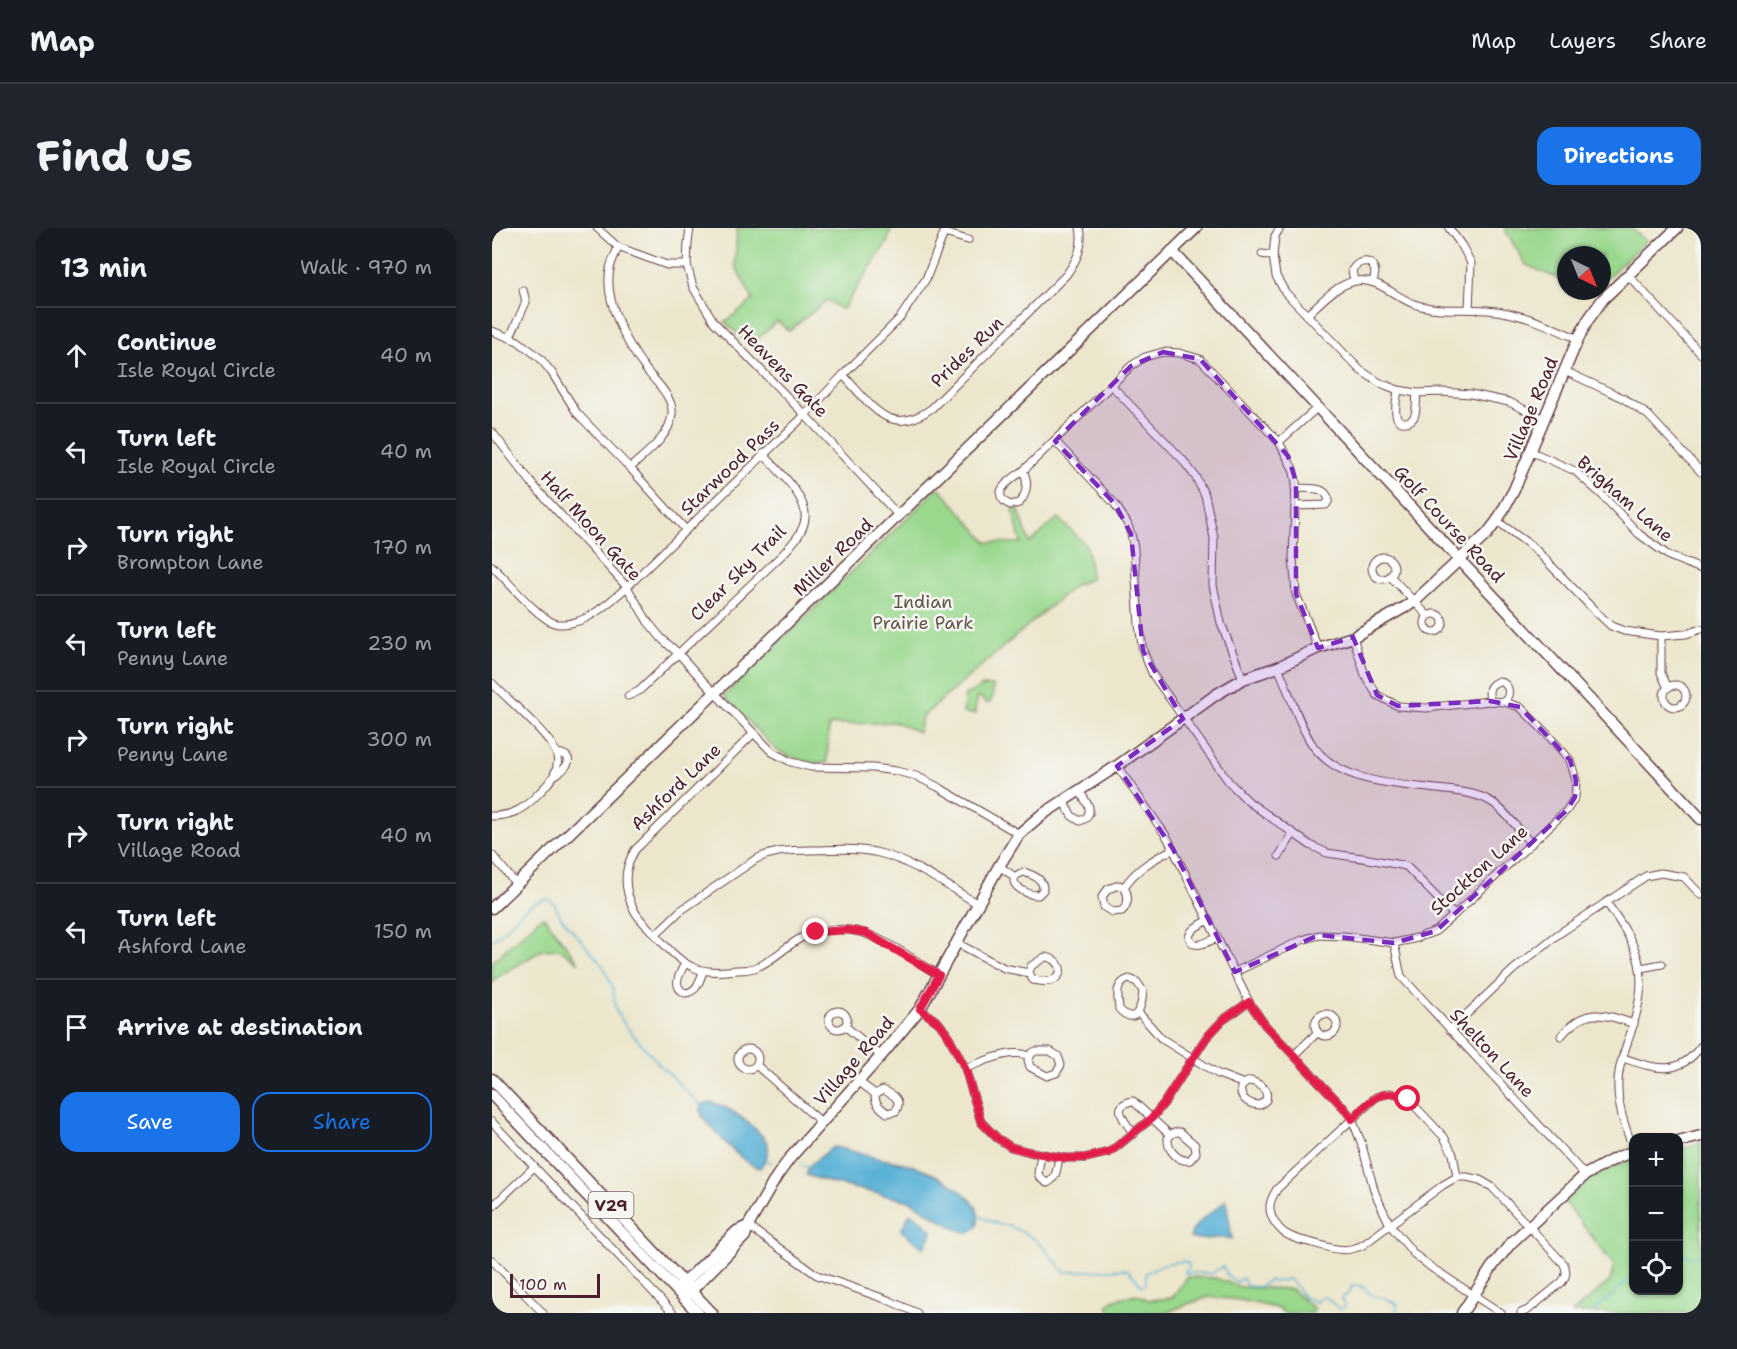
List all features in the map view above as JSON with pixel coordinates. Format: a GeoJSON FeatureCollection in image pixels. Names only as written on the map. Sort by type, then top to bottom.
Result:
{"type":"FeatureCollection","features":[{"type":"Feature","properties":{"kind":"street"},"geometry":{"type":"LineString","coordinates":[[597,228],[618,247],[667,265],[687,265]]}},
{"type":"Feature","properties":{"kind":"street","name":"Heavens Gate"},"geometry":{"type":"LineString","coordinates":[[690,228],[687,265],[693,287],[714,322],[899,516]]}},
{"type":"Feature","properties":{"kind":"street","name":"Prides Run"},"geometry":{"type":"LineString","coordinates":[[843,375],[876,410],[889,419],[903,422],[919,417],[932,408],[1066,275],[1075,263],[1083,241],[1080,228]]}},
{"type":"Feature","properties":{"kind":"street","name":"Miller Road"},"geometry":{"type":"LineString","coordinates":[[492,908],[1196,228]]}},
{"type":"Feature","properties":{"kind":"street"},"geometry":{"type":"LineString","coordinates":[[1280,228],[1275,236],[1273,256],[1276,276],[1285,292],[1360,370],[1380,383],[1398,390],[1417,393],[1470,394],[1509,402],[1544,419]]}},
{"type":"Feature","properties":{"kind":"street"},"geometry":{"type":"LineString","coordinates":[[1449,228],[1471,263],[1469,309]]}},
{"type":"Feature","properties":{"kind":"street","name":"Village Road"},"geometry":{"type":"LineString","coordinates":[[684,1290],[745,1236],[748,1226],[790,1158],[920,1009],[1019,834],[1040,816],[1117,766],[1217,694],[1244,679],[1278,667],[1318,648],[1353,637],[1414,602],[1488,534],[1514,490],[1578,339],[1596,308],[1677,228]]}},
{"type":"Feature","properties":{"kind":"street"},"geometry":{"type":"LineString","coordinates":[[944,231],[968,240]]}},
{"type":"Feature","properties":{"kind":"street","name":"Starwood Pass"},"geometry":{"type":"LineString","coordinates":[[492,566],[543,617],[556,624],[585,619],[599,611],[627,587],[805,415],[900,318],[926,279],[944,231]]}},
{"type":"Feature","properties":{"kind":"street"},"geometry":{"type":"LineString","coordinates":[[618,247],[610,268],[609,289],[614,309],[626,339],[645,369],[663,390],[672,413],[666,432],[630,468]]}},
{"type":"Feature","properties":{"kind":"street","name":"Golf Course Road"},"geometry":{"type":"LineString","coordinates":[[1172,251],[1701,819]]}},
{"type":"Feature","properties":{"kind":"street"},"geometry":{"type":"LineString","coordinates":[[1262,254],[1273,256]]}},
{"type":"Feature","properties":{"kind":"street"},"geometry":{"type":"LineString","coordinates":[[1354,281],[1352,270],[1355,264],[1361,261],[1372,265],[1376,270],[1372,282]]}},
{"type":"Feature","properties":{"kind":"street"},"geometry":{"type":"LineString","coordinates":[[1628,275],[1701,354]]}},
{"type":"Feature","properties":{"kind":"street"},"geometry":{"type":"LineString","coordinates":[[1307,315],[1340,287],[1354,281],[1364,280],[1417,305],[1520,315],[1533,318],[1578,339]]}},
{"type":"Feature","properties":{"kind":"street"},"geometry":{"type":"LineString","coordinates":[[510,337],[526,302],[523,290]]}},
{"type":"Feature","properties":{"kind":"street"},"geometry":{"type":"LineString","coordinates":[[492,331],[518,341],[540,358],[577,413],[686,530]]}},
{"type":"Feature","properties":{"kind":"street"},"geometry":{"type":"LineString","coordinates":[[1023,471],[1026,476],[1026,492],[1019,503],[1010,506],[1001,498],[1000,492],[1004,485],[1023,471],[1131,366],[1146,357],[1163,352],[1179,353],[1200,359],[1279,442],[1288,456],[1293,469],[1295,488],[1293,558],[1296,594],[1318,648]]}},
{"type":"Feature","properties":{"kind":"street"},"geometry":{"type":"LineString","coordinates":[[1565,371],[1623,398],[1648,415],[1701,472]]}},
{"type":"Feature","properties":{"kind":"street"},"geometry":{"type":"LineString","coordinates":[[1112,386],[1182,459],[1206,495],[1214,538],[1213,585],[1221,622],[1244,679]]}},
{"type":"Feature","properties":{"kind":"street"},"geometry":{"type":"LineString","coordinates":[[1398,390],[1396,417],[1406,422],[1412,420],[1414,416],[1417,393]]}},
{"type":"Feature","properties":{"kind":"street"},"geometry":{"type":"LineString","coordinates":[[1279,442],[1318,407]]}},
{"type":"Feature","properties":{"kind":"street","name":"Half Moon Gate"},"geometry":{"type":"LineString","coordinates":[[492,432],[535,487],[627,587],[648,622],[662,639],[772,752],[791,762],[811,767],[873,768],[916,776],[1019,834]]}},
{"type":"Feature","properties":{"kind":"street"},"geometry":{"type":"LineString","coordinates":[[1055,441],[1115,504],[1127,523],[1134,548],[1143,651],[1153,675],[1234,787],[1249,802],[1293,834],[1327,853],[1406,866],[1454,915]]}},
{"type":"Feature","properties":{"kind":"street","name":"Brigham Lane"},"geometry":{"type":"LineString","coordinates":[[1530,450],[1575,471],[1604,496],[1639,534],[1669,556],[1701,569]]}},
{"type":"Feature","properties":{"kind":"street","name":"Clear Sky Trail"},"geometry":{"type":"LineString","coordinates":[[628,696],[639,691],[796,540],[806,517],[800,497],[763,454]]}},
{"type":"Feature","properties":{"kind":"street"},"geometry":{"type":"LineString","coordinates":[[1295,488],[1321,489],[1326,491],[1329,500],[1326,505],[1295,506]]}},
{"type":"Feature","properties":{"kind":"street"},"geometry":{"type":"LineString","coordinates":[[1497,521],[1534,548],[1611,626],[1624,631],[1661,636],[1686,634],[1701,629]]}},
{"type":"Feature","properties":{"kind":"street"},"geometry":{"type":"LineString","coordinates":[[1390,576],[1428,616]]}},
{"type":"Feature","properties":{"kind":"street"},"geometry":{"type":"LineString","coordinates":[[1661,636],[1661,673],[1668,688]]}},
{"type":"Feature","properties":{"kind":"street","name":"Stockton Lane"},"geometry":{"type":"LineString","coordinates":[[1235,972],[1302,940],[1319,935],[1394,943],[1436,931],[1567,810],[1575,797],[1576,780],[1570,760],[1520,707],[1490,701],[1426,708],[1398,706],[1377,695],[1365,675],[1353,637]]}},
{"type":"Feature","properties":{"kind":"street"},"geometry":{"type":"LineString","coordinates":[[1278,667],[1306,733],[1328,761],[1358,777],[1475,794],[1492,802],[1531,844]]}},
{"type":"Feature","properties":{"kind":"street"},"geometry":{"type":"LineString","coordinates":[[1490,701],[1488,690],[1490,686],[1499,681],[1504,682],[1508,687],[1508,697],[1504,702]]}},
{"type":"Feature","properties":{"kind":"street"},"geometry":{"type":"LineString","coordinates":[[492,683],[547,738],[557,753],[558,762],[555,775],[519,811],[505,816],[492,816]]}},
{"type":"Feature","properties":{"kind":"street","name":"Ashford Lane"},"geometry":{"type":"LineString","coordinates":[[754,733],[642,841],[630,858],[626,878],[629,900],[637,915],[673,954],[703,972],[757,968],[801,938],[816,932],[848,930],[866,933],[939,975]]}},
{"type":"Feature","properties":{"kind":"street"},"geometry":{"type":"LineString","coordinates":[[1117,766],[1167,837],[1249,1002],[1265,1025],[1295,1054],[1352,1119],[1375,1193],[1390,1225],[1414,1254],[1501,1313]]}},
{"type":"Feature","properties":{"kind":"street"},"geometry":{"type":"LineString","coordinates":[[1063,801],[1072,816],[1080,821],[1083,820],[1089,813],[1089,807],[1080,790]]}},
{"type":"Feature","properties":{"kind":"street"},"geometry":{"type":"LineString","coordinates":[[1280,856],[1293,834]]}},
{"type":"Feature","properties":{"kind":"street"},"geometry":{"type":"LineString","coordinates":[[656,934],[680,911],[756,860],[782,850],[853,849],[878,853],[905,863],[978,904]]}},
{"type":"Feature","properties":{"kind":"street"},"geometry":{"type":"LineString","coordinates":[[1124,887],[1144,865],[1173,849]]}},
{"type":"Feature","properties":{"kind":"street"},"geometry":{"type":"LineString","coordinates":[[492,855],[516,884]]}},
{"type":"Feature","properties":{"kind":"street"},"geometry":{"type":"LineString","coordinates":[[999,866],[1015,877]]}},
{"type":"Feature","properties":{"kind":"street"},"geometry":{"type":"LineString","coordinates":[[1450,1030],[1513,970],[1557,935],[1646,876],[1662,873],[1684,877],[1701,896]]}},
{"type":"Feature","properties":{"kind":"street"},"geometry":{"type":"LineString","coordinates":[[1606,902],[1632,940],[1641,968],[1641,994],[1618,1080],[1618,1097],[1629,1136]]}},
{"type":"Feature","properties":{"kind":"street"},"geometry":{"type":"LineString","coordinates":[[1209,920],[1191,932],[1190,941],[1194,945],[1200,945],[1217,938]]}},
{"type":"Feature","properties":{"kind":"street"},"geometry":{"type":"LineString","coordinates":[[957,943],[1004,968],[1029,974],[1034,980],[1050,982],[1058,976],[1059,967],[1054,959],[1045,957],[1031,966],[1029,974]]}},
{"type":"Feature","properties":{"kind":"street","name":"Shelton Lane"},"geometry":{"type":"LineString","coordinates":[[1394,943],[1401,976],[1585,1175]]}},
{"type":"Feature","properties":{"kind":"street"},"geometry":{"type":"LineString","coordinates":[[685,963],[677,982],[678,988],[685,993],[695,990],[703,972]]}},
{"type":"Feature","properties":{"kind":"street"},"geometry":{"type":"LineString","coordinates":[[1641,968],[1662,964]]}},
{"type":"Feature","properties":{"kind":"street"},"geometry":{"type":"LineString","coordinates":[[1125,980],[1133,980],[1142,987],[1142,1004],[1138,1012],[1131,1016],[1119,1009],[1117,990],[1125,980]]}},
{"type":"Feature","properties":{"kind":"street"},"geometry":{"type":"LineString","coordinates":[[920,1009],[944,1029],[965,1068],[981,1122],[997,1138],[1011,1147],[1041,1154],[1085,1158],[1110,1152],[1152,1118],[1206,1038],[1223,1020],[1249,1002]]}},
{"type":"Feature","properties":{"kind":"street"},"geometry":{"type":"LineString","coordinates":[[1138,1012],[1162,1039],[1218,1074],[1244,1083]]}},
{"type":"Feature","properties":{"kind":"street"},"geometry":{"type":"LineString","coordinates":[[1561,1036],[1572,1024],[1587,1016],[1609,1016],[1634,1024]]}},
{"type":"Feature","properties":{"kind":"street"},"geometry":{"type":"LineString","coordinates":[[846,1026],[881,1056]]}},
{"type":"Feature","properties":{"kind":"street"},"geometry":{"type":"LineString","coordinates":[[1295,1054],[1317,1033]]}},
{"type":"Feature","properties":{"kind":"street"},"geometry":{"type":"LineString","coordinates":[[1623,1058],[1652,1067],[1668,1069],[1687,1060],[1701,1046]]}},
{"type":"Feature","properties":{"kind":"street"},"geometry":{"type":"LineString","coordinates":[[1036,1051],[1055,1053],[1060,1060],[1059,1070],[1047,1076],[1033,1070],[1029,1064],[1030,1056],[1036,1051]]}},
{"type":"Feature","properties":{"kind":"street"},"geometry":{"type":"LineString","coordinates":[[965,1068],[1008,1054],[1030,1056]]}},
{"type":"Feature","properties":{"kind":"street"},"geometry":{"type":"LineString","coordinates":[[756,1065],[821,1122]]}},
{"type":"Feature","properties":{"kind":"street","name":"V29"},"geometry":{"type":"LineString","coordinates":[[492,1078],[684,1290],[698,1313]]}},
{"type":"Feature","properties":{"kind":"street"},"geometry":{"type":"LineString","coordinates":[[858,1081],[875,1094]]}},
{"type":"Feature","properties":{"kind":"street"},"geometry":{"type":"LineString","coordinates":[[1457,1177],[1453,1154],[1444,1137],[1408,1099],[1390,1093],[1376,1097],[1277,1189],[1270,1208],[1272,1218],[1281,1230],[1290,1236],[1337,1250],[1352,1250],[1457,1177],[1480,1180],[1492,1187],[1563,1264],[1566,1271],[1562,1282],[1528,1310],[1521,1313]]}},
{"type":"Feature","properties":{"kind":"street","name":"V29"},"geometry":{"type":"LineString","coordinates":[[492,1095],[684,1290],[712,1313]]}},
{"type":"Feature","properties":{"kind":"street"},"geometry":{"type":"LineString","coordinates":[[1134,1134],[1120,1114],[1122,1106],[1133,1101],[1170,1135]]}},
{"type":"Feature","properties":{"kind":"street"},"geometry":{"type":"LineString","coordinates":[[492,1122],[673,1313]]}},
{"type":"Feature","properties":{"kind":"street"},"geometry":{"type":"LineString","coordinates":[[1180,1132],[1193,1141],[1196,1149],[1194,1157],[1186,1161],[1177,1158],[1168,1146],[1170,1135],[1180,1132]]}},
{"type":"Feature","properties":{"kind":"street"},"geometry":{"type":"LineString","coordinates":[[1683,1141],[1701,1136]]}},
{"type":"Feature","properties":{"kind":"street"},"geometry":{"type":"LineString","coordinates":[[1462,1313],[1511,1243],[1585,1175],[1629,1153]]}},
{"type":"Feature","properties":{"kind":"street"},"geometry":{"type":"LineString","coordinates":[[1041,1154],[1038,1173],[1040,1179],[1047,1183],[1055,1176],[1059,1157]]}},
{"type":"Feature","properties":{"kind":"street"},"geometry":{"type":"LineString","coordinates":[[492,1207],[534,1167]]}},
{"type":"Feature","properties":{"kind":"street"},"geometry":{"type":"LineString","coordinates":[[748,1226],[817,1275],[888,1300],[917,1313]]}},
{"type":"Feature","properties":{"kind":"street"},"geometry":{"type":"LineString","coordinates":[[492,1260],[543,1313]]}},
{"type":"Feature","properties":{"kind":"highlighted area"},"geometry":{"type":"Polygon","coordinates":[[[1163,352],[1200,359],[1288,456],[1296,482],[1296,594],[1318,648],[1353,637],[1377,695],[1398,706],[1490,701],[1520,707],[1570,760],[1576,780],[1575,797],[1567,810],[1436,931],[1394,943],[1319,935],[1235,972],[1173,849],[1117,766],[1183,719],[1143,651],[1131,534],[1115,504],[1055,441],[1131,366],[1163,352]]]}},
{"type":"Feature","properties":{"kind":"green space"},"geometry":{"type":"Polygon","coordinates":[[[737,228],[891,228],[888,241],[842,310],[827,300],[789,331],[777,321],[750,346],[725,322],[753,300],[735,265],[737,228]]]}},
{"type":"Feature","properties":{"kind":"green space"},"geometry":{"type":"Polygon","coordinates":[[[1504,228],[1631,228],[1646,241],[1611,274],[1611,246],[1557,246],[1557,278],[1526,265],[1504,228]]]}},
{"type":"Feature","properties":{"kind":"green space","name":"Indian Prairie Park"},"geometry":{"type":"Polygon","coordinates":[[[939,487],[987,542],[1021,543],[1013,510],[1018,508],[1030,543],[1058,518],[1087,546],[1091,579],[1075,585],[922,717],[918,732],[895,722],[829,725],[827,763],[808,762],[776,750],[724,696],[939,487]]]}},
{"type":"Feature","properties":{"kind":"green space"},"geometry":{"type":"Polygon","coordinates":[[[983,686],[993,686],[990,703],[978,697],[975,714],[963,713],[965,695],[983,686]]]}},
{"type":"Feature","properties":{"kind":"green space"},"geometry":{"type":"Polygon","coordinates":[[[541,917],[545,918],[579,963],[560,949],[542,950],[493,980],[492,984],[492,962],[541,917]]]}},
{"type":"Feature","properties":{"kind":"green space"},"geometry":{"type":"Polygon","coordinates":[[[1701,1141],[1701,1313],[1572,1313],[1610,1281],[1614,1265],[1564,1201],[1596,1176],[1613,1166],[1629,1161],[1629,1295],[1683,1295],[1683,1148],[1701,1141]]]}},
{"type":"Feature","properties":{"kind":"green space"},"geometry":{"type":"Polygon","coordinates":[[[1187,1277],[1215,1278],[1241,1287],[1291,1289],[1314,1309],[1313,1313],[1285,1313],[1276,1308],[1240,1300],[1209,1297],[1166,1313],[1111,1313],[1107,1306],[1113,1300],[1136,1294],[1149,1300],[1172,1298],[1187,1277]]]}},
{"type":"Feature","properties":{"kind":"water"},"geometry":{"type":"Polygon","coordinates":[[[712,1102],[739,1116],[766,1141],[768,1154],[760,1168],[737,1154],[702,1116],[700,1108],[703,1104],[712,1102]]]}},
{"type":"Feature","properties":{"kind":"water"},"geometry":{"type":"Polygon","coordinates":[[[833,1147],[907,1164],[936,1176],[955,1187],[972,1201],[979,1216],[978,1225],[968,1233],[954,1228],[910,1201],[806,1175],[810,1165],[833,1147]]]}},
{"type":"Feature","properties":{"kind":"water"},"geometry":{"type":"Polygon","coordinates":[[[1226,1200],[1232,1239],[1190,1238],[1200,1221],[1226,1200]]]}},
{"type":"Feature","properties":{"kind":"water"},"geometry":{"type":"Polygon","coordinates":[[[910,1214],[916,1216],[932,1230],[925,1247],[901,1230],[910,1214]]]}},
{"type":"Feature","properties":{"kind":"waterway"},"geometry":{"type":"LineString","coordinates":[[492,940],[523,911],[548,899],[603,966],[613,988],[616,1011],[624,1024],[658,1063],[702,1107]]}},
{"type":"Feature","properties":{"kind":"waterway"},"geometry":{"type":"LineString","coordinates":[[765,1160],[772,1163]]}},
{"type":"Feature","properties":{"kind":"waterway"},"geometry":{"type":"LineString","coordinates":[[801,1166],[809,1167]]}},
{"type":"Feature","properties":{"kind":"waterway"},"geometry":{"type":"LineString","coordinates":[[979,1216],[1000,1225],[1008,1225],[1035,1239],[1065,1272],[1127,1269],[1142,1286],[1146,1283],[1146,1273],[1150,1270],[1164,1264],[1184,1261],[1189,1264],[1185,1273],[1211,1274],[1223,1266],[1227,1275],[1236,1282],[1243,1278],[1246,1286],[1259,1287],[1270,1280],[1272,1282],[1282,1281],[1287,1278],[1304,1298],[1315,1303],[1320,1297],[1326,1297],[1340,1310],[1345,1306],[1341,1298],[1350,1293],[1351,1287],[1358,1285],[1377,1298],[1385,1298],[1398,1305],[1395,1313]]}},
{"type":"Feature","properties":{"kind":"waterway"},"geometry":{"type":"LineString","coordinates":[[1683,1254],[1701,1258]]}},
{"type":"Feature","properties":{"kind":"waterway"},"geometry":{"type":"LineString","coordinates":[[1592,1313],[1629,1280]]}},
{"type":"Feature","properties":{"kind":"route"},"geometry":{"type":"LineString","coordinates":[[816,932],[848,930],[866,933],[939,975],[920,1009],[939,1023],[949,1037],[965,1068],[981,1122],[997,1138],[1011,1147],[1065,1158],[1085,1158],[1110,1152],[1152,1118],[1206,1038],[1223,1020],[1249,1002],[1265,1025],[1295,1054],[1352,1119],[1376,1097],[1390,1093],[1408,1099]]}}]}
